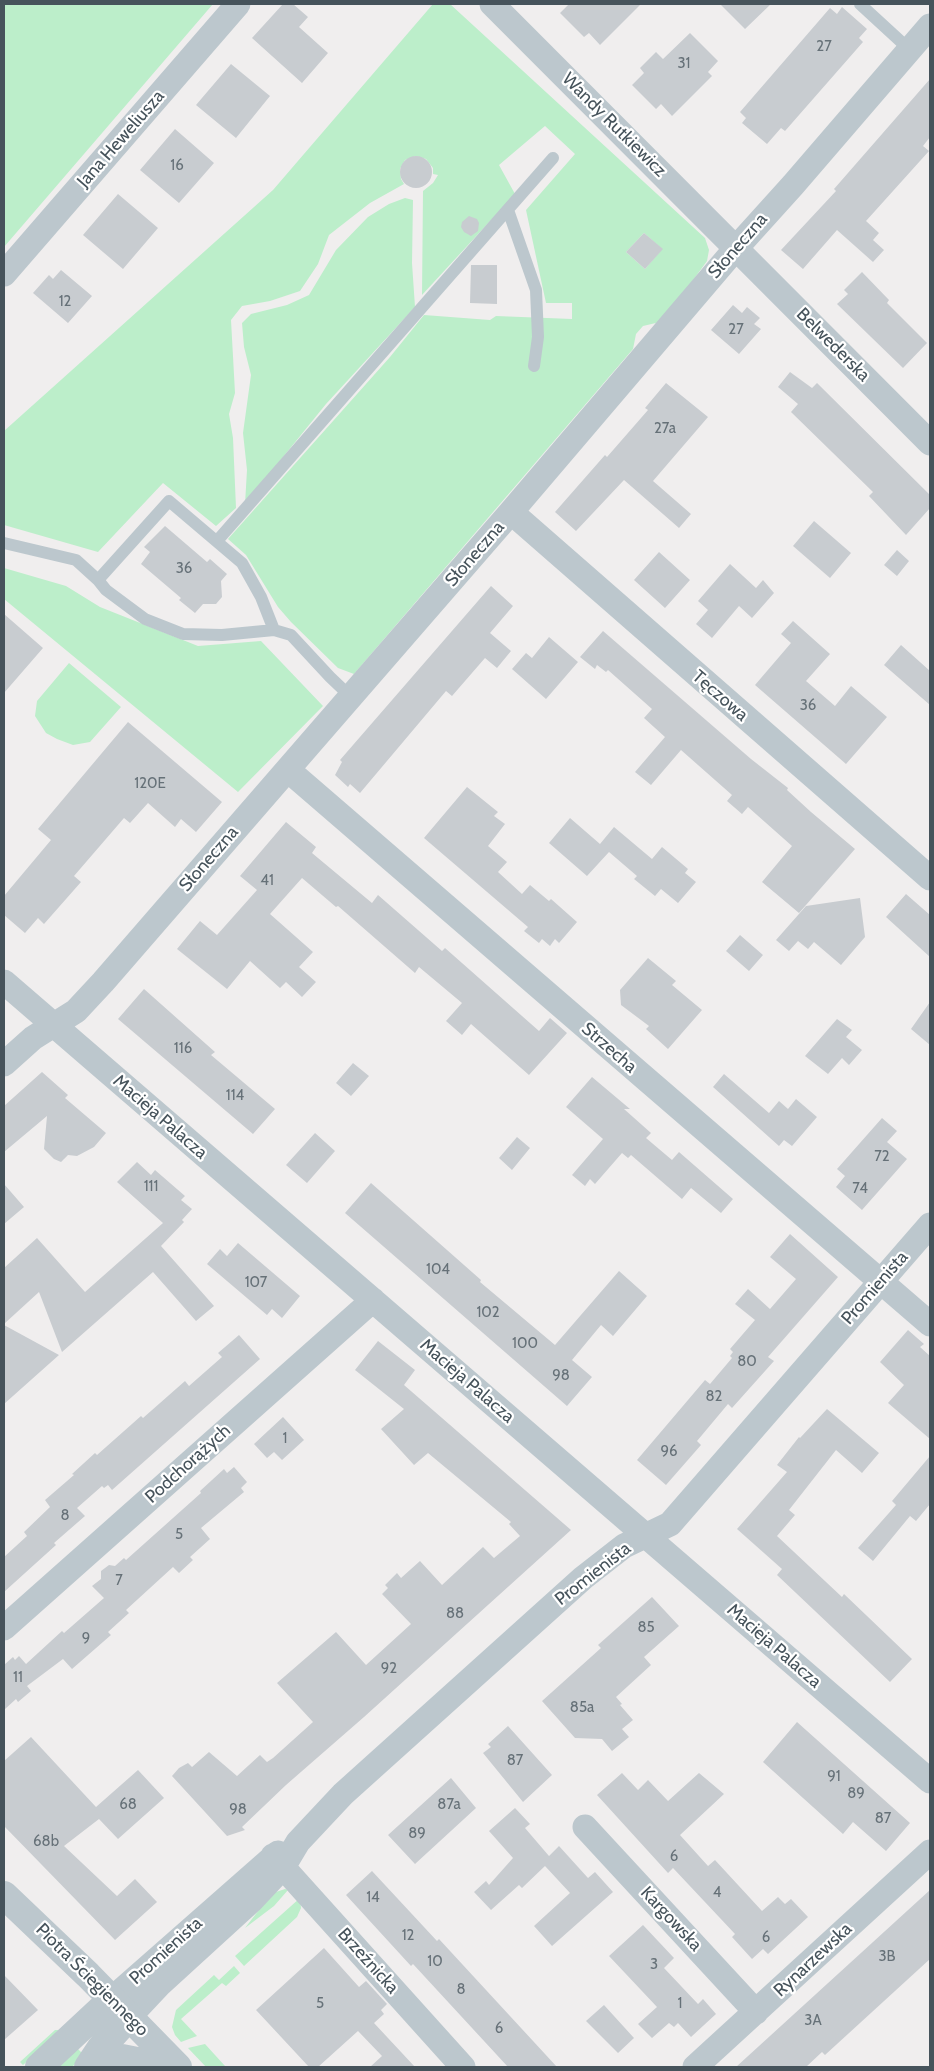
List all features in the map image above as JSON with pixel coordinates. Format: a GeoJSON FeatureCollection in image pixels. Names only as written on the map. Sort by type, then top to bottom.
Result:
{"type":"FeatureCollection","features":[{"type":"Feature","properties":{"kind":"street","name":"Jana Heweliusza"},"geometry":{"type":"LineString","coordinates":[[4,274],[238,4]]}},
{"type":"Feature","properties":{"kind":"street","name":"Wandy Rutkiewicz"},"geometry":{"type":"LineString","coordinates":[[492,4],[737,247]]}},
{"type":"Feature","properties":{"kind":"street","name":"Słoneczna"},"geometry":{"type":"LineString","coordinates":[[4,1064],[33,1038],[76,1011],[288,770],[737,247],[930,26]]}},
{"type":"Feature","properties":{"kind":"street","name":"Belwederska"},"geometry":{"type":"LineString","coordinates":[[737,247],[930,443]]}},
{"type":"Feature","properties":{"kind":"street","name":"Tęczowa"},"geometry":{"type":"LineString","coordinates":[[511,512],[930,878]]}},
{"type":"Feature","properties":{"kind":"street","name":"Strzecha"},"geometry":{"type":"LineString","coordinates":[[288,770],[930,1324]]}},
{"type":"Feature","properties":{"kind":"street","name":"Macieja Palacza"},"geometry":{"type":"LineString","coordinates":[[4,982],[930,1781]]}},
{"type":"Feature","properties":{"kind":"street","name":"Promienista"},"geometry":{"type":"LineString","coordinates":[[39,2067],[120,2008],[298,1842],[343,1794],[583,1578],[624,1546],[670,1524],[930,1225]]}},
{"type":"Feature","properties":{"kind":"street","name":"Podchorążych"},"geometry":{"type":"LineString","coordinates":[[4,1628],[373,1300]]}},
{"type":"Feature","properties":{"kind":"street","name":"Kargowska"},"geometry":{"type":"LineString","coordinates":[[585,1827],[756,2012]]}},
{"type":"Feature","properties":{"kind":"street","name":"Rynarzewska"},"geometry":{"type":"LineString","coordinates":[[706,2064],[756,2012],[930,1852]]}},
{"type":"Feature","properties":{"kind":"street","name":"Brzeźnicka"},"geometry":{"type":"LineString","coordinates":[[278,1861],[464,2067]]}},
{"type":"Feature","properties":{"kind":"street","name":"Piotra Ściegiennego"},"geometry":{"type":"LineString","coordinates":[[4,1895],[178,2067]]}},
{"type":"Feature","properties":{"kind":"street","name":"Promienista"},"geometry":{"type":"LineString","coordinates":[[89,2067],[120,2008]]}},
{"type":"Feature","properties":{"kind":"street","name":"Piotra Ściegiennego"},"geometry":{"type":"LineString","coordinates":[[89,2067],[101,2061],[122,2058],[168,2067]]}},
{"type":"Feature","properties":{"kind":"lane"},"geometry":{"type":"LineString","coordinates":[[860,4],[910,50]]}},
{"type":"Feature","properties":{"kind":"lane"},"geometry":{"type":"LineString","coordinates":[[217,541],[553,158]]}},
{"type":"Feature","properties":{"kind":"lane"},"geometry":{"type":"LineString","coordinates":[[508,210],[536,290],[538,338],[534,366]]}},
{"type":"Feature","properties":{"kind":"lane"},"geometry":{"type":"LineString","coordinates":[[98,580],[169,501],[242,563],[261,597],[274,630]]}},
{"type":"Feature","properties":{"kind":"lane"},"geometry":{"type":"LineString","coordinates":[[4,543],[76,560],[106,590],[145,619],[183,634],[222,635],[274,630],[291,635],[330,677],[352,696]]}},
{"type":"Feature","properties":{"kind":"green space"},"geometry":{"type":"Polygon","coordinates":[[[4,4],[213,4],[4,247],[4,4]]]}},
{"type":"Feature","properties":{"kind":"green space"},"geometry":{"type":"Polygon","coordinates":[[[433,4],[450,4],[705,238],[709,250],[707,261],[672,309],[660,322],[643,326],[636,334],[633,349],[354,674],[338,668],[291,622],[278,607],[246,555],[228,539],[390,357],[424,315],[490,320],[496,316],[572,319],[572,303],[546,303],[526,210],[575,154],[545,126],[499,165],[515,194],[422,295],[423,191],[433,183],[438,175],[433,174],[433,168],[426,159],[416,156],[405,160],[400,169],[401,179],[404,184],[370,203],[329,235],[318,264],[300,291],[270,301],[242,306],[231,320],[235,393],[229,414],[233,438],[236,508],[216,526],[163,483],[98,552],[4,525],[4,431],[273,190],[433,4]],[[644,233],[626,252],[645,269],[662,249],[644,233]]]}},
{"type":"Feature","properties":{"kind":"green space"},"geometry":{"type":"Polygon","coordinates":[[[405,198],[413,200],[412,263],[415,307],[326,404],[245,504],[247,470],[243,433],[251,375],[244,347],[242,323],[251,314],[287,305],[309,295],[336,250],[368,217],[389,204],[405,198]]]}},
{"type":"Feature","properties":{"kind":"green space"},"geometry":{"type":"Polygon","coordinates":[[[4,568],[66,586],[100,607],[198,646],[261,641],[323,706],[238,792],[4,599],[4,568]]]}},
{"type":"Feature","properties":{"kind":"green space"},"geometry":{"type":"Polygon","coordinates":[[[69,663],[121,707],[90,742],[73,745],[46,733],[35,716],[37,701],[69,663]]]}},
{"type":"Feature","properties":{"kind":"green space"},"geometry":{"type":"Polygon","coordinates":[[[285,1889],[288,1890],[274,1906],[245,1928],[269,1897],[285,1889]]]}},
{"type":"Feature","properties":{"kind":"green space"},"geometry":{"type":"Polygon","coordinates":[[[300,1898],[301,1908],[297,1917],[244,1966],[235,1956],[300,1898]]]}},
{"type":"Feature","properties":{"kind":"green space"},"geometry":{"type":"Polygon","coordinates":[[[234,1966],[240,1973],[226,1986],[222,1983],[181,2019],[197,2036],[181,2042],[175,2035],[172,2027],[176,2010],[214,1975],[219,1980],[234,1966]]]}},
{"type":"Feature","properties":{"kind":"green space"},"geometry":{"type":"Polygon","coordinates":[[[55,2030],[62,2030],[23,2065],[20,2062],[55,2030]]]}},
{"type":"Feature","properties":{"kind":"green space"},"geometry":{"type":"Polygon","coordinates":[[[205,2044],[225,2067],[206,2067],[188,2048],[205,2044]]]}},
{"type":"Feature","properties":{"kind":"green space"},"geometry":{"type":"Polygon","coordinates":[[[77,2048],[84,2055],[72,2067],[56,2067],[77,2048]]]}},
{"type":"Feature","properties":{"kind":"building"},"geometry":{"type":"Polygon","coordinates":[[[283,4],[293,4],[308,17],[299,27],[328,53],[302,83],[252,38],[283,4]]]}},
{"type":"Feature","properties":{"kind":"building"},"geometry":{"type":"Polygon","coordinates":[[[569,4],[641,4],[600,45],[589,33],[584,37],[560,13],[569,4]]]}},
{"type":"Feature","properties":{"kind":"building"},"geometry":{"type":"Polygon","coordinates":[[[720,4],[771,4],[745,29],[720,4]]]}},
{"type":"Feature","properties":{"kind":"building"},"geometry":{"type":"Polygon","coordinates":[[[842,7],[867,29],[859,38],[863,42],[785,131],[781,128],[767,144],[742,123],[746,118],[740,112],[830,8],[837,14],[842,7]]]}},
{"type":"Feature","properties":{"kind":"building"},"geometry":{"type":"Polygon","coordinates":[[[690,33],[718,61],[708,72],[712,76],[672,116],[661,104],[656,109],[632,85],[644,73],[640,68],[656,52],[663,59],[690,33]]]}},
{"type":"Feature","properties":{"kind":"building"},"geometry":{"type":"Polygon","coordinates":[[[231,64],[270,96],[236,138],[196,105],[231,64]]]}},
{"type":"Feature","properties":{"kind":"building"},"geometry":{"type":"Polygon","coordinates":[[[930,79],[930,137],[923,146],[929,151],[866,221],[879,233],[873,240],[884,250],[873,262],[837,230],[803,269],[781,250],[836,191],[834,189],[930,79]]]}},
{"type":"Feature","properties":{"kind":"building"},"geometry":{"type":"Polygon","coordinates":[[[175,129],[214,163],[179,203],[140,170],[175,129]]]}},
{"type":"Feature","properties":{"kind":"building"},"geometry":{"type":"Polygon","coordinates":[[[416,156],[428,160],[432,172],[428,184],[416,188],[404,184],[400,172],[404,160],[416,156]]]}},
{"type":"Feature","properties":{"kind":"building"},"geometry":{"type":"Polygon","coordinates":[[[118,194],[158,228],[123,269],[83,235],[118,194]]]}},
{"type":"Feature","properties":{"kind":"building"},"geometry":{"type":"Polygon","coordinates":[[[469,216],[477,219],[479,223],[478,231],[471,236],[464,232],[461,227],[462,222],[469,216]]]}},
{"type":"Feature","properties":{"kind":"building"},"geometry":{"type":"Polygon","coordinates":[[[644,233],[663,249],[645,269],[626,252],[644,233]]]}},
{"type":"Feature","properties":{"kind":"building"},"geometry":{"type":"Polygon","coordinates":[[[471,265],[497,265],[497,304],[470,303],[471,265]]]}},
{"type":"Feature","properties":{"kind":"building"},"geometry":{"type":"Polygon","coordinates":[[[61,270],[92,296],[68,323],[33,293],[49,275],[53,279],[61,270]]]}},
{"type":"Feature","properties":{"kind":"building"},"geometry":{"type":"Polygon","coordinates":[[[862,272],[889,300],[887,303],[927,343],[903,368],[837,304],[848,294],[844,290],[862,272]]]}},
{"type":"Feature","properties":{"kind":"building"},"geometry":{"type":"Polygon","coordinates":[[[733,305],[742,313],[747,307],[760,318],[754,324],[761,329],[739,354],[711,330],[733,305]]]}},
{"type":"Feature","properties":{"kind":"building"},"geometry":{"type":"Polygon","coordinates":[[[790,372],[812,388],[817,383],[930,495],[930,508],[906,535],[869,496],[873,492],[791,412],[798,404],[778,387],[790,372]]]}},
{"type":"Feature","properties":{"kind":"building"},"geometry":{"type":"Polygon","coordinates":[[[666,383],[708,417],[653,481],[691,514],[679,528],[624,480],[576,531],[555,512],[648,410],[645,408],[666,383]]]}},
{"type":"Feature","properties":{"kind":"building"},"geometry":{"type":"Polygon","coordinates":[[[814,521],[851,553],[830,578],[793,546],[814,521]]]}},
{"type":"Feature","properties":{"kind":"building"},"geometry":{"type":"Polygon","coordinates":[[[165,526],[207,562],[210,559],[227,574],[221,581],[222,597],[216,604],[203,604],[195,613],[179,600],[181,598],[141,564],[150,552],[144,547],[165,526]]]}},
{"type":"Feature","properties":{"kind":"building"},"geometry":{"type":"Polygon","coordinates":[[[897,550],[909,561],[897,576],[884,565],[897,550]]]}},
{"type":"Feature","properties":{"kind":"building"},"geometry":{"type":"Polygon","coordinates":[[[659,552],[690,580],[665,608],[634,580],[659,552]]]}},
{"type":"Feature","properties":{"kind":"building"},"geometry":{"type":"Polygon","coordinates":[[[730,564],[756,588],[763,580],[774,593],[752,618],[739,606],[712,638],[696,624],[708,610],[698,601],[730,564]]]}},
{"type":"Feature","properties":{"kind":"building"},"geometry":{"type":"Polygon","coordinates":[[[491,586],[513,606],[490,633],[511,651],[497,668],[485,658],[452,696],[446,691],[360,793],[350,784],[348,787],[335,775],[342,762],[340,760],[491,586]]]}},
{"type":"Feature","properties":{"kind":"building"},"geometry":{"type":"Polygon","coordinates":[[[4,614],[43,648],[4,693],[4,614]]]}},
{"type":"Feature","properties":{"kind":"building"},"geometry":{"type":"Polygon","coordinates":[[[793,621],[830,654],[806,681],[835,706],[851,686],[887,717],[846,764],[755,685],[791,643],[781,634],[793,621]]]}},
{"type":"Feature","properties":{"kind":"building"},"geometry":{"type":"Polygon","coordinates":[[[603,631],[751,759],[788,788],[787,790],[811,812],[855,849],[799,913],[762,882],[792,846],[748,807],[742,814],[727,801],[732,795],[681,750],[651,785],[635,772],[665,737],[644,718],[652,709],[608,670],[606,672],[597,665],[595,669],[580,657],[603,631]]]}},
{"type":"Feature","properties":{"kind":"building"},"geometry":{"type":"Polygon","coordinates":[[[549,637],[578,662],[546,699],[512,669],[526,653],[532,658],[549,637]]]}},
{"type":"Feature","properties":{"kind":"building"},"geometry":{"type":"Polygon","coordinates":[[[901,645],[930,671],[930,705],[884,665],[901,645]]]}},
{"type":"Feature","properties":{"kind":"building"},"geometry":{"type":"Polygon","coordinates":[[[128,722],[222,802],[196,832],[181,819],[175,827],[148,803],[130,823],[124,818],[74,876],[81,882],[44,924],[38,918],[25,933],[4,915],[4,896],[51,840],[38,829],[128,722]]]}},
{"type":"Feature","properties":{"kind":"building"},"geometry":{"type":"Polygon","coordinates":[[[467,787],[498,812],[494,816],[505,824],[488,846],[507,862],[498,872],[522,894],[530,885],[549,901],[551,899],[577,922],[559,943],[555,939],[550,946],[542,939],[539,943],[524,931],[528,927],[424,838],[467,787]]]}},
{"type":"Feature","properties":{"kind":"building"},"geometry":{"type":"Polygon","coordinates":[[[570,818],[600,844],[614,827],[652,859],[662,847],[688,869],[685,873],[696,882],[678,903],[661,889],[655,896],[634,879],[637,876],[609,852],[587,876],[549,843],[570,818]]]}},
{"type":"Feature","properties":{"kind":"building"},"geometry":{"type":"Polygon","coordinates":[[[286,822],[316,847],[312,853],[372,903],[378,895],[442,951],[445,948],[539,1031],[550,1018],[567,1033],[529,1075],[471,1024],[462,1035],[446,1021],[462,1003],[419,967],[415,973],[338,906],[336,907],[302,878],[270,914],[313,952],[299,967],[316,982],[302,997],[286,982],[280,988],[250,961],[227,989],[177,949],[200,921],[217,935],[257,890],[240,876],[286,822]]]}},
{"type":"Feature","properties":{"kind":"building"},"geometry":{"type":"Polygon","coordinates":[[[906,894],[930,915],[930,957],[886,917],[906,894]]]}},
{"type":"Feature","properties":{"kind":"building"},"geometry":{"type":"Polygon","coordinates":[[[860,898],[865,937],[841,965],[814,942],[808,949],[798,941],[789,951],[776,940],[806,906],[860,898]]]}},
{"type":"Feature","properties":{"kind":"building"},"geometry":{"type":"Polygon","coordinates":[[[740,935],[763,955],[749,971],[726,951],[740,935]]]}},
{"type":"Feature","properties":{"kind":"building"},"geometry":{"type":"Polygon","coordinates":[[[648,958],[676,981],[672,985],[702,1010],[668,1049],[646,1029],[649,1026],[621,1005],[620,990],[648,958]]]}},
{"type":"Feature","properties":{"kind":"building"},"geometry":{"type":"Polygon","coordinates":[[[144,989],[215,1052],[211,1055],[275,1109],[253,1134],[118,1019],[144,989]]]}},
{"type":"Feature","properties":{"kind":"building"},"geometry":{"type":"Polygon","coordinates":[[[930,1002],[930,1045],[911,1029],[930,1002]]]}},
{"type":"Feature","properties":{"kind":"building"},"geometry":{"type":"Polygon","coordinates":[[[837,1019],[852,1030],[846,1037],[862,1050],[849,1065],[842,1058],[828,1074],[805,1056],[837,1019]]]}},
{"type":"Feature","properties":{"kind":"building"},"geometry":{"type":"Polygon","coordinates":[[[353,1063],[369,1076],[351,1096],[336,1083],[353,1063]]]}},
{"type":"Feature","properties":{"kind":"building"},"geometry":{"type":"Polygon","coordinates":[[[42,1072],[68,1095],[65,1098],[106,1133],[94,1147],[77,1156],[68,1155],[61,1162],[54,1159],[44,1149],[47,1116],[4,1152],[4,1106],[42,1072]]]}},
{"type":"Feature","properties":{"kind":"building"},"geometry":{"type":"Polygon","coordinates":[[[724,1074],[769,1113],[779,1101],[788,1109],[796,1099],[817,1117],[792,1146],[784,1140],[779,1146],[713,1087],[724,1074]]]}},
{"type":"Feature","properties":{"kind":"building"},"geometry":{"type":"Polygon","coordinates":[[[592,1077],[630,1109],[624,1109],[651,1133],[646,1138],[672,1160],[679,1152],[733,1199],[721,1213],[691,1188],[682,1199],[631,1155],[628,1158],[622,1153],[595,1184],[590,1179],[585,1186],[572,1175],[603,1139],[566,1107],[592,1077]]]}},
{"type":"Feature","properties":{"kind":"building"},"geometry":{"type":"Polygon","coordinates":[[[882,1118],[897,1131],[887,1142],[907,1159],[862,1210],[836,1187],[845,1176],[837,1169],[882,1118]]]}},
{"type":"Feature","properties":{"kind":"building"},"geometry":{"type":"Polygon","coordinates":[[[315,1133],[335,1151],[307,1183],[286,1165],[315,1133]]]}},
{"type":"Feature","properties":{"kind":"building"},"geometry":{"type":"Polygon","coordinates":[[[517,1137],[530,1148],[512,1170],[499,1158],[517,1137]]]}},
{"type":"Feature","properties":{"kind":"building"},"geometry":{"type":"Polygon","coordinates":[[[137,1162],[151,1175],[155,1170],[185,1196],[181,1200],[192,1209],[182,1220],[184,1222],[161,1246],[214,1306],[196,1321],[153,1272],[62,1352],[39,1292],[4,1324],[4,1268],[37,1238],[85,1292],[163,1223],[117,1182],[137,1162]]]}},
{"type":"Feature","properties":{"kind":"building"},"geometry":{"type":"Polygon","coordinates":[[[371,1183],[481,1280],[480,1282],[555,1345],[619,1271],[647,1296],[613,1336],[601,1325],[572,1360],[592,1377],[567,1406],[345,1213],[371,1183]]]}},
{"type":"Feature","properties":{"kind":"building"},"geometry":{"type":"Polygon","coordinates":[[[4,1184],[24,1207],[4,1224],[4,1184]]]}},
{"type":"Feature","properties":{"kind":"building"},"geometry":{"type":"Polygon","coordinates":[[[790,1234],[838,1277],[768,1357],[774,1361],[732,1408],[728,1404],[697,1441],[701,1445],[666,1485],[637,1460],[705,1380],[710,1384],[732,1358],[730,1356],[733,1352],[730,1349],[755,1320],[735,1304],[748,1289],[770,1309],[796,1279],[770,1257],[790,1234]]]}},
{"type":"Feature","properties":{"kind":"building"},"geometry":{"type":"Polygon","coordinates":[[[238,1243],[300,1296],[282,1318],[272,1309],[267,1315],[207,1264],[220,1249],[227,1256],[238,1243]]]}},
{"type":"Feature","properties":{"kind":"building"},"geometry":{"type":"Polygon","coordinates":[[[4,1325],[59,1355],[4,1404],[4,1325]]]}},
{"type":"Feature","properties":{"kind":"building"},"geometry":{"type":"Polygon","coordinates":[[[908,1330],[924,1344],[920,1347],[930,1356],[930,1439],[888,1403],[904,1385],[880,1362],[908,1330]]]}},
{"type":"Feature","properties":{"kind":"building"},"geometry":{"type":"Polygon","coordinates":[[[239,1335],[260,1359],[112,1490],[108,1485],[104,1488],[102,1486],[77,1508],[85,1516],[54,1543],[56,1545],[4,1592],[4,1557],[27,1536],[24,1532],[50,1507],[45,1500],[74,1475],[72,1474],[95,1453],[97,1455],[141,1416],[143,1418],[185,1381],[189,1386],[222,1357],[218,1353],[239,1335]]]}},
{"type":"Feature","properties":{"kind":"building"},"geometry":{"type":"Polygon","coordinates":[[[378,1341],[415,1370],[404,1385],[571,1530],[286,1785],[242,1827],[245,1830],[227,1836],[172,1776],[179,1768],[188,1763],[192,1767],[209,1752],[237,1776],[260,1755],[267,1762],[273,1758],[313,1722],[277,1683],[336,1632],[366,1665],[411,1624],[382,1594],[388,1588],[385,1585],[397,1573],[401,1578],[420,1561],[442,1585],[483,1547],[494,1558],[520,1536],[509,1524],[511,1522],[428,1453],[414,1465],[381,1429],[404,1409],[355,1370],[378,1341]]]}},
{"type":"Feature","properties":{"kind":"building"},"geometry":{"type":"Polygon","coordinates":[[[827,1409],[879,1453],[862,1473],[836,1450],[789,1510],[795,1515],[777,1536],[842,1597],[844,1594],[912,1659],[890,1682],[777,1575],[782,1569],[737,1529],[787,1472],[777,1465],[799,1437],[827,1409]]]}},
{"type":"Feature","properties":{"kind":"building"},"geometry":{"type":"Polygon","coordinates":[[[283,1417],[304,1440],[282,1460],[274,1452],[267,1458],[254,1444],[283,1417]]]}},
{"type":"Feature","properties":{"kind":"building"},"geometry":{"type":"Polygon","coordinates":[[[930,1456],[930,1504],[916,1521],[910,1516],[873,1561],[858,1548],[896,1505],[892,1501],[930,1456]]]}},
{"type":"Feature","properties":{"kind":"building"},"geometry":{"type":"Polygon","coordinates":[[[234,1467],[247,1482],[241,1488],[244,1492],[201,1528],[210,1539],[190,1557],[193,1560],[179,1573],[173,1567],[126,1610],[129,1613],[108,1632],[111,1635],[72,1669],[63,1659],[27,1686],[31,1691],[18,1702],[16,1699],[4,1710],[4,1665],[13,1657],[15,1660],[19,1656],[26,1664],[62,1631],[64,1633],[104,1598],[92,1586],[101,1579],[101,1571],[109,1565],[115,1566],[124,1558],[126,1560],[201,1493],[200,1491],[224,1469],[227,1473],[234,1467]]]}},
{"type":"Feature","properties":{"kind":"building"},"geometry":{"type":"Polygon","coordinates":[[[652,1597],[679,1626],[644,1657],[651,1665],[616,1697],[622,1704],[620,1705],[633,1720],[622,1729],[629,1737],[612,1751],[602,1739],[575,1738],[542,1701],[601,1648],[598,1645],[652,1597]]]}},
{"type":"Feature","properties":{"kind":"building"},"geometry":{"type":"Polygon","coordinates":[[[797,1722],[910,1823],[886,1851],[853,1822],[843,1834],[763,1762],[797,1722]]]}},
{"type":"Feature","properties":{"kind":"building"},"geometry":{"type":"Polygon","coordinates":[[[508,1726],[552,1775],[523,1802],[483,1753],[491,1747],[488,1744],[508,1726]]]}},
{"type":"Feature","properties":{"kind":"building"},"geometry":{"type":"Polygon","coordinates":[[[31,1737],[96,1807],[138,1770],[164,1798],[118,1839],[99,1819],[64,1846],[117,1896],[135,1879],[157,1902],[115,1940],[4,1826],[4,1761],[31,1737]]]}},
{"type":"Feature","properties":{"kind":"building"},"geometry":{"type":"Polygon","coordinates":[[[622,1773],[638,1790],[648,1780],[668,1801],[699,1773],[724,1794],[680,1835],[708,1866],[715,1860],[762,1911],[778,1897],[785,1904],[791,1899],[808,1917],[768,1954],[763,1949],[752,1959],[732,1937],[735,1934],[673,1868],[668,1873],[597,1795],[622,1773]]]}},
{"type":"Feature","properties":{"kind":"building"},"geometry":{"type":"Polygon","coordinates":[[[451,1778],[476,1808],[415,1864],[388,1835],[451,1778]]]}},
{"type":"Feature","properties":{"kind":"building"},"geometry":{"type":"Polygon","coordinates":[[[515,1808],[530,1824],[525,1828],[549,1856],[559,1846],[588,1878],[595,1872],[613,1892],[552,1946],[534,1926],[570,1893],[545,1866],[522,1888],[519,1885],[491,1910],[474,1892],[486,1881],[489,1885],[513,1858],[489,1831],[515,1808]]]}},
{"type":"Feature","properties":{"kind":"building"},"geometry":{"type":"Polygon","coordinates":[[[372,1871],[437,1941],[439,1939],[557,2067],[508,2067],[413,1964],[411,1966],[346,1895],[372,1871]]]}},
{"type":"Feature","properties":{"kind":"building"},"geometry":{"type":"Polygon","coordinates":[[[930,1890],[930,1959],[825,2055],[822,2052],[806,2067],[736,2067],[930,1890]]]}},
{"type":"Feature","properties":{"kind":"building"},"geometry":{"type":"Polygon","coordinates":[[[643,1925],[674,1958],[664,1968],[698,2004],[703,1999],[716,2014],[691,2037],[678,2023],[674,2027],[669,2023],[652,2038],[638,2024],[657,2007],[609,1956],[643,1925]]]}},
{"type":"Feature","properties":{"kind":"building"},"geometry":{"type":"Polygon","coordinates":[[[324,1948],[359,1987],[366,1981],[387,2004],[381,2010],[384,2014],[374,2023],[415,2067],[370,2067],[382,2056],[358,2031],[318,2067],[309,2067],[256,2010],[324,1948]]]}},
{"type":"Feature","properties":{"kind":"building"},"geometry":{"type":"Polygon","coordinates":[[[4,1975],[38,2010],[4,2040],[4,1975]]]}},
{"type":"Feature","properties":{"kind":"building"},"geometry":{"type":"Polygon","coordinates":[[[604,2005],[634,2038],[618,2053],[586,2021],[604,2005]]]}}]}
